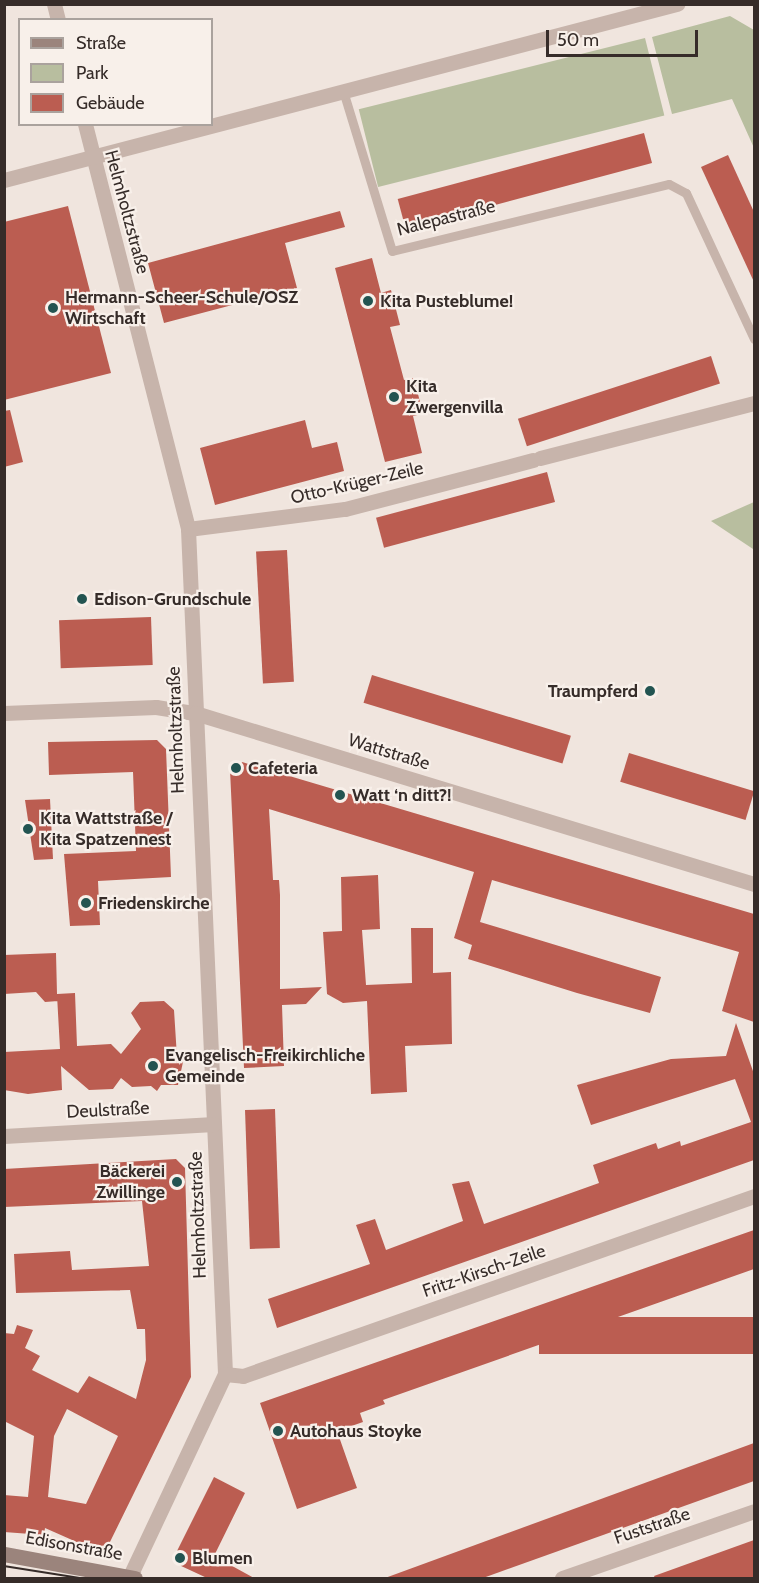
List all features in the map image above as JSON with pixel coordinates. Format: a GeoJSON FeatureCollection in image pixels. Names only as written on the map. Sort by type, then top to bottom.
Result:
{"type":"FeatureCollection","features":[{"type":"Feature","properties":{"kind":"main road","name":"Edisonstraße"},"geometry":{"type":"LineString","coordinates":[[4,1554],[132,1577]]}},
{"type":"Feature","properties":{"kind":"street"},"geometry":{"type":"LineString","coordinates":[[4,180],[344,94],[677,4]]}},
{"type":"Feature","properties":{"kind":"street","name":"Helmholtzstraße"},"geometry":{"type":"LineString","coordinates":[[85,126],[188,529],[225,1374],[132,1577]]}},
{"type":"Feature","properties":{"kind":"street","name":"Otto-Krüger-Zeile"},"geometry":{"type":"LineString","coordinates":[[188,529],[345,509],[754,403]]}},
{"type":"Feature","properties":{"kind":"street","name":"Wattstraße"},"geometry":{"type":"LineString","coordinates":[[4,713],[156,707],[195,713],[754,884]]}},
{"type":"Feature","properties":{"kind":"street","name":"Deulstraße"},"geometry":{"type":"LineString","coordinates":[[4,1136],[214,1124]]}},
{"type":"Feature","properties":{"kind":"street","name":"Fritz-Kirsch-Zeile"},"geometry":{"type":"LineString","coordinates":[[225,1374],[243,1376],[754,1196]]}},
{"type":"Feature","properties":{"kind":"street","name":"Fuststraße"},"geometry":{"type":"LineString","coordinates":[[562,1578],[754,1511]]}},
{"type":"Feature","properties":{"kind":"lane","name":"Nalepastraße"},"geometry":{"type":"LineString","coordinates":[[344,94],[392,251],[669,184],[686,193],[754,339]]}},
{"type":"Feature","properties":{"kind":"green space"},"geometry":{"type":"Polygon","coordinates":[[[730,16],[754,30],[754,148],[732,99],[672,114],[652,37],[730,16]]]}},
{"type":"Feature","properties":{"kind":"green space"},"geometry":{"type":"Polygon","coordinates":[[[645,38],[664,116],[378,187],[359,109],[645,38]]]}},
{"type":"Feature","properties":{"kind":"green space"},"geometry":{"type":"Polygon","coordinates":[[[754,502],[753,549],[711,521],[754,502]]]}},
{"type":"Feature","properties":{"kind":"building"},"geometry":{"type":"Polygon","coordinates":[[[644,133],[652,163],[406,229],[398,199],[644,133]]]}},
{"type":"Feature","properties":{"kind":"building"},"geometry":{"type":"Polygon","coordinates":[[[728,155],[754,212],[754,282],[701,167],[728,155]]]}},
{"type":"Feature","properties":{"kind":"building"},"geometry":{"type":"Polygon","coordinates":[[[68,206],[111,373],[4,400],[4,222],[68,206]]]}},
{"type":"Feature","properties":{"kind":"building"},"geometry":{"type":"Polygon","coordinates":[[[340,211],[345,227],[285,243],[297,288],[164,323],[148,263],[340,211]]]}},
{"type":"Feature","properties":{"kind":"building"},"geometry":{"type":"Polygon","coordinates":[[[372,258],[381,293],[391,290],[400,325],[390,327],[404,380],[414,378],[423,414],[413,416],[422,453],[385,462],[335,268],[372,258]]]}},
{"type":"Feature","properties":{"kind":"building"},"geometry":{"type":"Polygon","coordinates":[[[711,356],[720,384],[527,446],[518,419],[711,356]]]}},
{"type":"Feature","properties":{"kind":"building"},"geometry":{"type":"Polygon","coordinates":[[[10,410],[23,462],[4,467],[4,411],[10,410]]]}},
{"type":"Feature","properties":{"kind":"building"},"geometry":{"type":"Polygon","coordinates":[[[305,420],[312,448],[337,442],[344,471],[215,505],[200,448],[305,420]]]}},
{"type":"Feature","properties":{"kind":"building"},"geometry":{"type":"Polygon","coordinates":[[[547,472],[555,502],[384,548],[376,518],[547,472]]]}},
{"type":"Feature","properties":{"kind":"building"},"geometry":{"type":"Polygon","coordinates":[[[287,550],[294,682],[263,683],[256,552],[287,550]]]}},
{"type":"Feature","properties":{"kind":"building"},"geometry":{"type":"Polygon","coordinates":[[[151,617],[153,665],[61,668],[59,620],[151,617]]]}},
{"type":"Feature","properties":{"kind":"building"},"geometry":{"type":"Polygon","coordinates":[[[372,675],[571,736],[562,764],[364,703],[372,675]]]}},
{"type":"Feature","properties":{"kind":"building"},"geometry":{"type":"Polygon","coordinates":[[[157,740],[166,749],[171,877],[98,881],[100,925],[70,926],[64,854],[136,851],[133,772],[49,775],[48,742],[157,740]]]}},
{"type":"Feature","properties":{"kind":"building"},"geometry":{"type":"Polygon","coordinates":[[[629,753],[754,791],[746,820],[620,782],[629,753]]]}},
{"type":"Feature","properties":{"kind":"building"},"geometry":{"type":"Polygon","coordinates":[[[242,762],[754,914],[754,1022],[722,1011],[739,952],[492,880],[480,922],[661,977],[650,1013],[577,993],[468,959],[472,945],[454,938],[474,872],[269,809],[273,880],[279,880],[280,895],[280,989],[322,987],[306,1004],[282,1005],[284,1066],[244,1068],[230,770],[242,762]]]}},
{"type":"Feature","properties":{"kind":"building"},"geometry":{"type":"Polygon","coordinates":[[[50,799],[53,859],[34,860],[25,800],[50,799]]]}},
{"type":"Feature","properties":{"kind":"building"},"geometry":{"type":"Polygon","coordinates":[[[378,875],[380,929],[362,930],[366,985],[412,983],[411,928],[433,928],[433,973],[451,972],[452,1044],[405,1046],[407,1092],[371,1094],[367,1001],[343,1003],[327,994],[323,932],[342,931],[341,877],[378,875]]]}},
{"type":"Feature","properties":{"kind":"building"},"geometry":{"type":"Polygon","coordinates":[[[56,953],[57,994],[75,993],[77,1046],[111,1044],[121,1054],[141,1029],[131,1013],[140,1002],[164,1001],[174,1010],[177,1057],[183,1062],[178,1085],[161,1085],[157,1091],[151,1086],[132,1087],[121,1078],[113,1089],[89,1090],[61,1066],[62,1090],[28,1094],[4,1090],[4,1052],[60,1049],[57,1001],[45,1002],[36,992],[4,994],[4,955],[56,953]]]}},
{"type":"Feature","properties":{"kind":"building"},"geometry":{"type":"Polygon","coordinates":[[[736,1023],[754,1074],[754,1160],[277,1328],[268,1299],[370,1264],[356,1225],[375,1219],[386,1250],[463,1221],[452,1184],[469,1181],[484,1224],[599,1183],[593,1165],[656,1143],[658,1149],[680,1141],[681,1146],[751,1122],[735,1079],[591,1125],[577,1085],[671,1059],[726,1056],[736,1023]]]}},
{"type":"Feature","properties":{"kind":"building"},"geometry":{"type":"Polygon","coordinates":[[[275,1109],[280,1248],[250,1249],[245,1110],[275,1109]]]}},
{"type":"Feature","properties":{"kind":"building"},"geometry":{"type":"Polygon","coordinates":[[[176,1159],[185,1168],[191,1377],[107,1548],[97,1551],[45,1528],[44,1535],[4,1532],[4,1495],[28,1497],[34,1436],[4,1421],[4,1333],[14,1334],[17,1325],[33,1330],[25,1348],[40,1356],[32,1370],[78,1393],[89,1376],[136,1399],[146,1360],[145,1329],[137,1329],[130,1290],[16,1293],[14,1254],[70,1251],[72,1270],[149,1266],[142,1201],[4,1207],[4,1169],[176,1159]],[[67,1409],[54,1436],[48,1497],[86,1504],[118,1436],[67,1409]]]}},
{"type":"Feature","properties":{"kind":"building"},"geometry":{"type":"Polygon","coordinates":[[[754,1230],[754,1269],[383,1400],[385,1404],[360,1413],[363,1422],[337,1431],[357,1488],[297,1509],[260,1403],[754,1230]]]}},
{"type":"Feature","properties":{"kind":"building"},"geometry":{"type":"Polygon","coordinates":[[[539,1317],[754,1317],[754,1354],[539,1354],[539,1317]]]}},
{"type":"Feature","properties":{"kind":"building"},"geometry":{"type":"Polygon","coordinates":[[[754,1443],[754,1481],[483,1578],[385,1578],[754,1443]]]}},
{"type":"Feature","properties":{"kind":"building"},"geometry":{"type":"Polygon","coordinates":[[[214,1477],[245,1493],[214,1556],[254,1578],[207,1578],[179,1565],[176,1553],[214,1477]]]}},
{"type":"Feature","properties":{"kind":"building"},"geometry":{"type":"Polygon","coordinates":[[[754,1540],[754,1578],[655,1578],[654,1576],[754,1540]]]}},
{"type":"Feature","properties":{"kind":"tram line"},"geometry":{"type":"LineString","coordinates":[[4,1566],[81,1578]]}},
{"type":"Feature","properties":{"kind":"place","name":"Kita Pusteblume!"},"geometry":{"type":"Point","coordinates":[368,301]}},
{"type":"Feature","properties":{"kind":"place","name":"Hermann-Scheer-Schule/OSZ Wirtschaft"},"geometry":{"type":"Point","coordinates":[53,308]}},
{"type":"Feature","properties":{"kind":"place","name":"Kita Zwergenvilla"},"geometry":{"type":"Point","coordinates":[394,397]}},
{"type":"Feature","properties":{"kind":"place","name":"Edison-Grundschule"},"geometry":{"type":"Point","coordinates":[82,599]}},
{"type":"Feature","properties":{"kind":"place","name":"Traumpferd"},"geometry":{"type":"Point","coordinates":[650,691]}},
{"type":"Feature","properties":{"kind":"place","name":"Cafeteria"},"geometry":{"type":"Point","coordinates":[236,768]}},
{"type":"Feature","properties":{"kind":"place","name":"Watt ‘n ditt?!"},"geometry":{"type":"Point","coordinates":[340,795]}},
{"type":"Feature","properties":{"kind":"place","name":"Kita Wattstraße / Kita Spatzennest"},"geometry":{"type":"Point","coordinates":[28,829]}},
{"type":"Feature","properties":{"kind":"place","name":"Friedenskirche"},"geometry":{"type":"Point","coordinates":[86,903]}},
{"type":"Feature","properties":{"kind":"place","name":"Evangelisch-Freikirchliche Gemeinde"},"geometry":{"type":"Point","coordinates":[153,1066]}},
{"type":"Feature","properties":{"kind":"place","name":"Bäckerei Zwillinge"},"geometry":{"type":"Point","coordinates":[177,1182]}},
{"type":"Feature","properties":{"kind":"place","name":"Autohaus Stoyke"},"geometry":{"type":"Point","coordinates":[278,1431]}},
{"type":"Feature","properties":{"kind":"place","name":"Blumen"},"geometry":{"type":"Point","coordinates":[180,1558]}}]}
